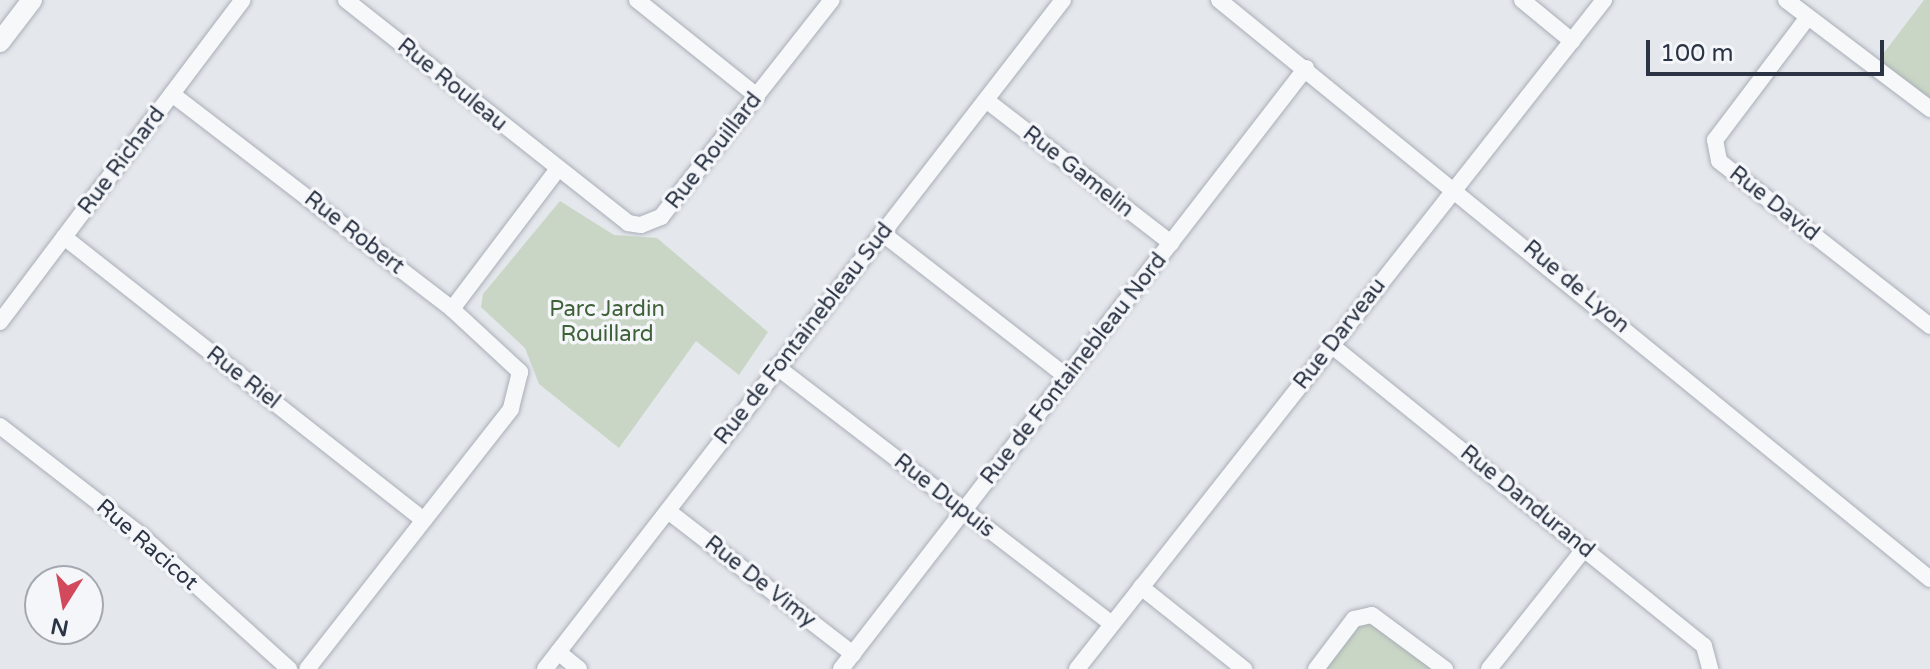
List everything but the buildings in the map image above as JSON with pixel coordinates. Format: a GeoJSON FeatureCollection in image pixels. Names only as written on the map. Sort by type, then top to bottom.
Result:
{"type":"FeatureCollection","features":[{"type":"Feature","properties":{"kind":"street"},"geometry":{"type":"LineString","coordinates":[[0,42],[32,0]]}},
{"type":"Feature","properties":{"kind":"street","name":"Rue Richard"},"geometry":{"type":"LineString","coordinates":[[0,322],[243,0]]}},
{"type":"Feature","properties":{"kind":"street","name":"Rue Rouleau"},"geometry":{"type":"LineString","coordinates":[[346,0],[558,169]]}},
{"type":"Feature","properties":{"kind":"street"},"geometry":{"type":"LineString","coordinates":[[637,0],[757,96]]}},
{"type":"Feature","properties":{"kind":"street","name":"Rue Rouillard"},"geometry":{"type":"LineString","coordinates":[[558,169],[628,223],[653,223],[832,0]]}},
{"type":"Feature","properties":{"kind":"street","name":"Rue de Fontainebleau Sud"},"geometry":{"type":"LineString","coordinates":[[545,669],[1063,0]]}},
{"type":"Feature","properties":{"kind":"street","name":"Rue de Lyon"},"geometry":{"type":"LineString","coordinates":[[1219,0],[1454,186],[1930,579]]}},
{"type":"Feature","properties":{"kind":"street"},"geometry":{"type":"LineString","coordinates":[[1522,0],[1572,41]]}},
{"type":"Feature","properties":{"kind":"street","name":"Rue Darveau"},"geometry":{"type":"LineString","coordinates":[[1077,669],[1454,186],[1604,0]]}},
{"type":"Feature","properties":{"kind":"street"},"geometry":{"type":"LineString","coordinates":[[1786,0],[1930,109]]}},
{"type":"Feature","properties":{"kind":"street","name":"Rue David"},"geometry":{"type":"LineString","coordinates":[[1808,17],[1715,140],[1719,161],[1930,326]]}},
{"type":"Feature","properties":{"kind":"street","name":"Rue de Fontainebleau Nord"},"geometry":{"type":"LineString","coordinates":[[841,669],[1306,68]]}},
{"type":"Feature","properties":{"kind":"street","name":"Rue Robert"},"geometry":{"type":"LineString","coordinates":[[172,94],[452,309],[513,361],[522,384],[511,409],[423,520]]}},
{"type":"Feature","properties":{"kind":"street","name":"Rue Gamelin"},"geometry":{"type":"LineString","coordinates":[[986,100],[1171,243]]}},
{"type":"Feature","properties":{"kind":"street"},"geometry":{"type":"LineString","coordinates":[[452,309],[558,169]]}},
{"type":"Feature","properties":{"kind":"street"},"geometry":{"type":"LineString","coordinates":[[882,233],[1067,377]]}},
{"type":"Feature","properties":{"kind":"street","name":"Rue Riel"},"geometry":{"type":"LineString","coordinates":[[64,237],[423,520]]}},
{"type":"Feature","properties":{"kind":"street","name":"Rue Dandurand"},"geometry":{"type":"LineString","coordinates":[[1331,345],[1704,646],[1710,669]]}},
{"type":"Feature","properties":{"kind":"street","name":"Rue Dupuis"},"geometry":{"type":"LineString","coordinates":[[777,367],[1112,624]]}},
{"type":"Feature","properties":{"kind":"street","name":"Rue Racicot"},"geometry":{"type":"LineString","coordinates":[[0,426],[143,537],[289,669]]}},
{"type":"Feature","properties":{"kind":"street","name":"Rue De Vimy"},"geometry":{"type":"LineString","coordinates":[[668,511],[853,654]]}},
{"type":"Feature","properties":{"kind":"street"},"geometry":{"type":"LineString","coordinates":[[307,669],[423,520]]}},
{"type":"Feature","properties":{"kind":"street"},"geometry":{"type":"LineString","coordinates":[[1489,669],[1584,549]]}},
{"type":"Feature","properties":{"kind":"street"},"geometry":{"type":"LineString","coordinates":[[1141,587],[1244,669]]}},
{"type":"Feature","properties":{"kind":"street"},"geometry":{"type":"LineString","coordinates":[[1316,669],[1354,619],[1372,615],[1445,669]]}},
{"type":"Feature","properties":{"kind":"street"},"geometry":{"type":"LineString","coordinates":[[558,652],[579,669]]}},
{"type":"Feature","properties":{"kind":"green space"},"geometry":{"type":"Polygon","coordinates":[[[1924,0],[1930,0],[1930,109],[1874,66],[1924,0]]]}},
{"type":"Feature","properties":{"kind":"green space","name":"Parc Jardin Rouillard"},"geometry":{"type":"Polygon","coordinates":[[[560,201],[614,235],[657,238],[768,332],[739,375],[696,341],[619,448],[539,384],[525,348],[481,307],[483,294],[560,201]]]}},
{"type":"Feature","properties":{"kind":"green space"},"geometry":{"type":"Polygon","coordinates":[[[1372,615],[1445,669],[1316,669],[1354,619],[1372,615]]]}}]}
